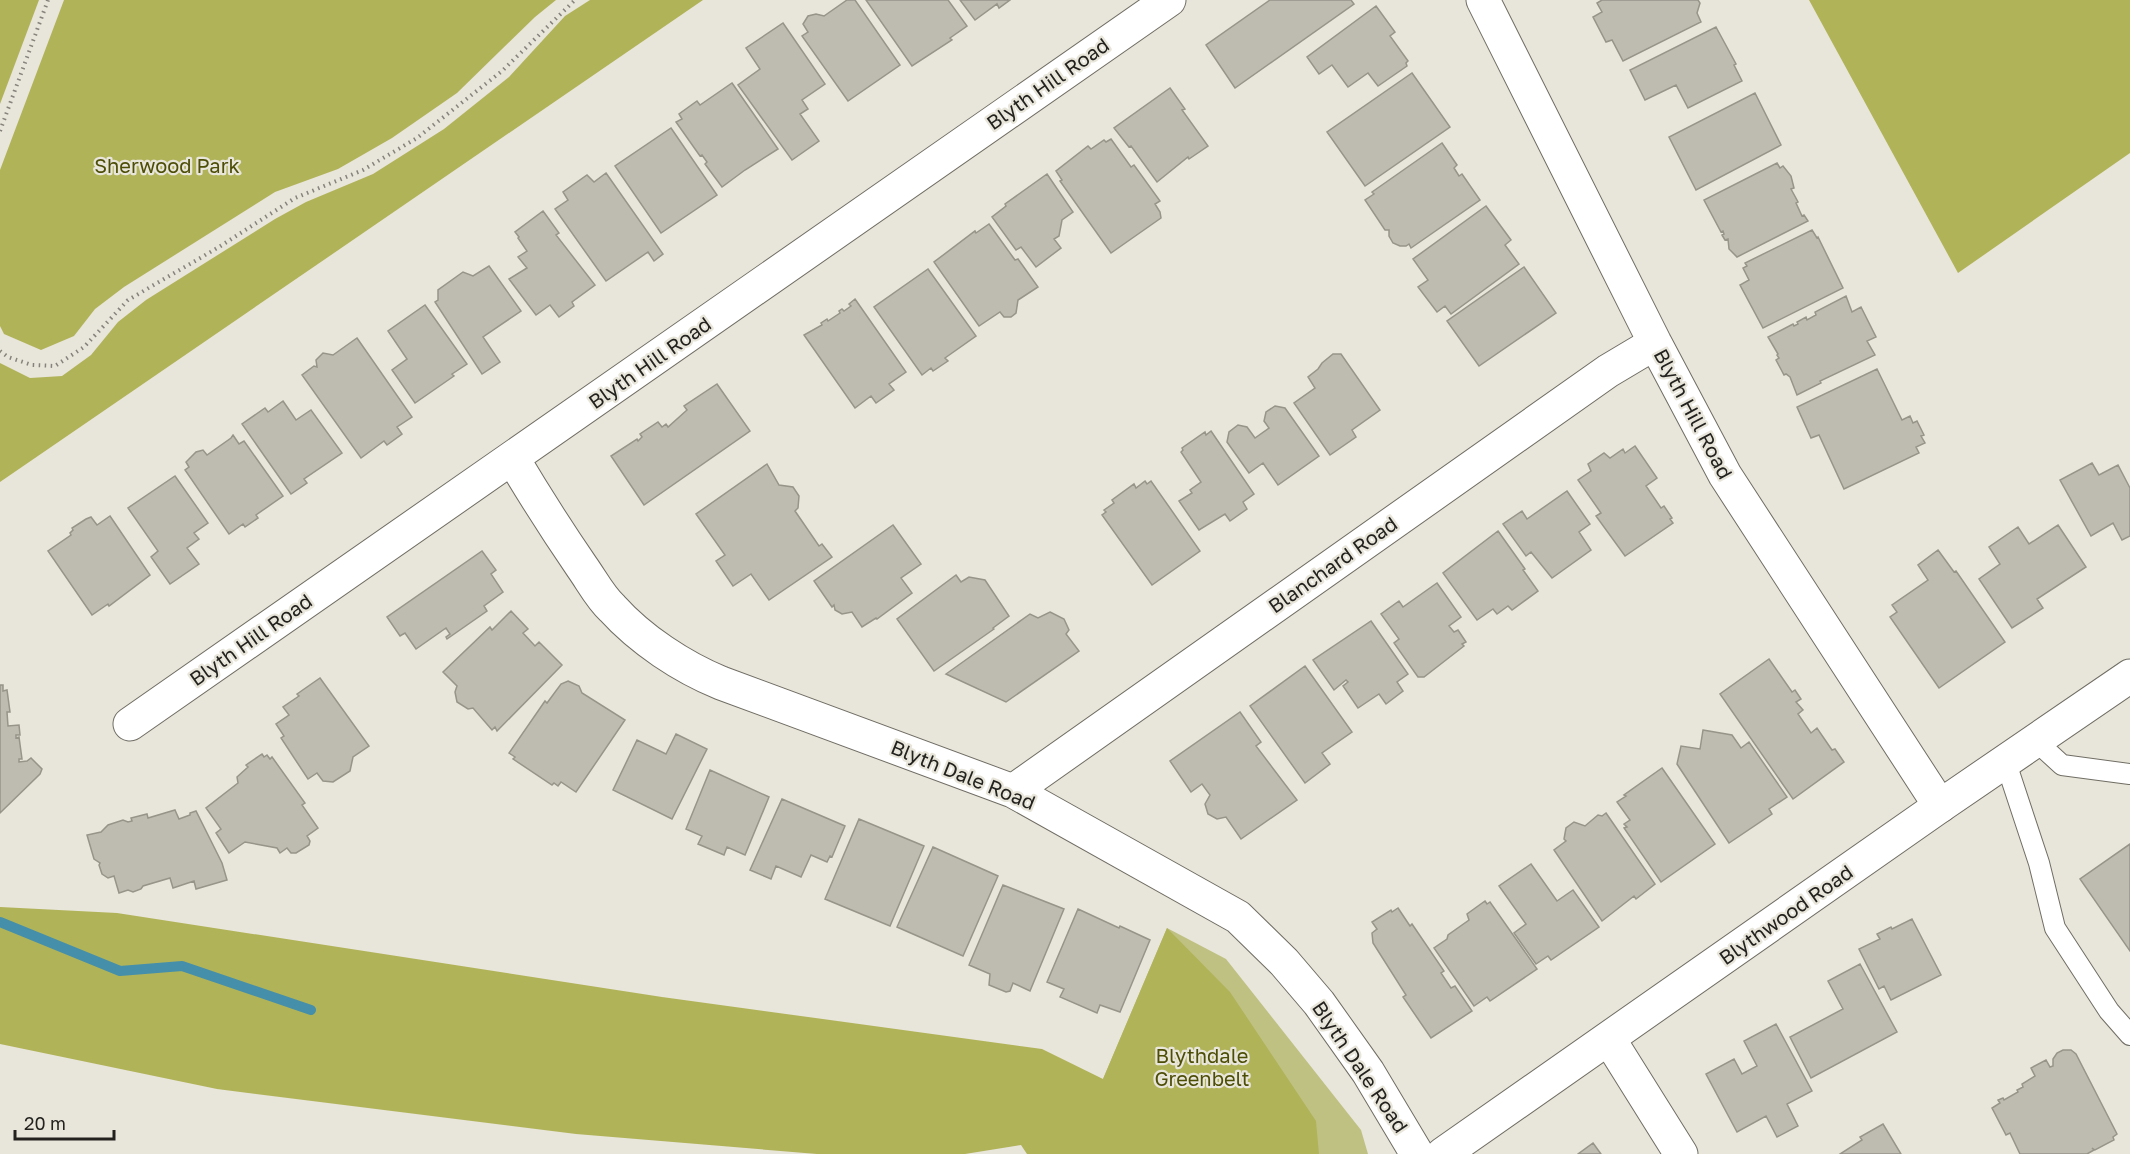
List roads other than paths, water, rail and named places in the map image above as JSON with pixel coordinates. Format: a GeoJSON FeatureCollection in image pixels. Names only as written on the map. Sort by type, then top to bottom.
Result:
{"type":"FeatureCollection","features":[{"type":"Feature","properties":{"kind":"street","name":"Blyth Hill Road"},"geometry":{"type":"LineString","coordinates":[[130,724],[1169,0]]}},
{"type":"Feature","properties":{"kind":"street","name":"Blyth Hill Road"},"geometry":{"type":"LineString","coordinates":[[1483,0],[1655,343],[1725,474],[1940,806]]}},
{"type":"Feature","properties":{"kind":"street","name":"Blanchard Road"},"geometry":{"type":"LineString","coordinates":[[1013,791],[1598,378],[1655,343]]}},
{"type":"Feature","properties":{"kind":"street","name":"Blyth Dale Road"},"geometry":{"type":"LineString","coordinates":[[513,459],[610,607],[633,629],[701,675],[1013,791],[1238,916],[1284,962],[1319,1003],[1368,1072],[1417,1154]]}},
{"type":"Feature","properties":{"kind":"street","name":"Blythwood Road"},"geometry":{"type":"LineString","coordinates":[[1443,1154],[1940,806],[2130,676]]}},
{"type":"Feature","properties":{"kind":"street"},"geometry":{"type":"LineString","coordinates":[[1609,1039],[1681,1154]]}},
{"type":"Feature","properties":{"kind":"lane"},"geometry":{"type":"LineString","coordinates":[[2036,741],[2062,765],[2130,774]]}},
{"type":"Feature","properties":{"kind":"lane"},"geometry":{"type":"LineString","coordinates":[[2006,763],[2039,863],[2055,928],[2109,1011],[2130,1035]]}},
{"type":"Feature","properties":{"kind":"waterway"},"geometry":{"type":"LineString","coordinates":[[0,922],[120,971],[182,966],[311,1010]]}},
{"type":"Feature","properties":{"kind":"park label","name":"Sherwood Park"},"geometry":{"type":"Point","coordinates":[167,166]}},
{"type":"Feature","properties":{"kind":"park label","name":"Blythdale Greenbelt"},"geometry":{"type":"Point","coordinates":[1202,1068]}}]}
